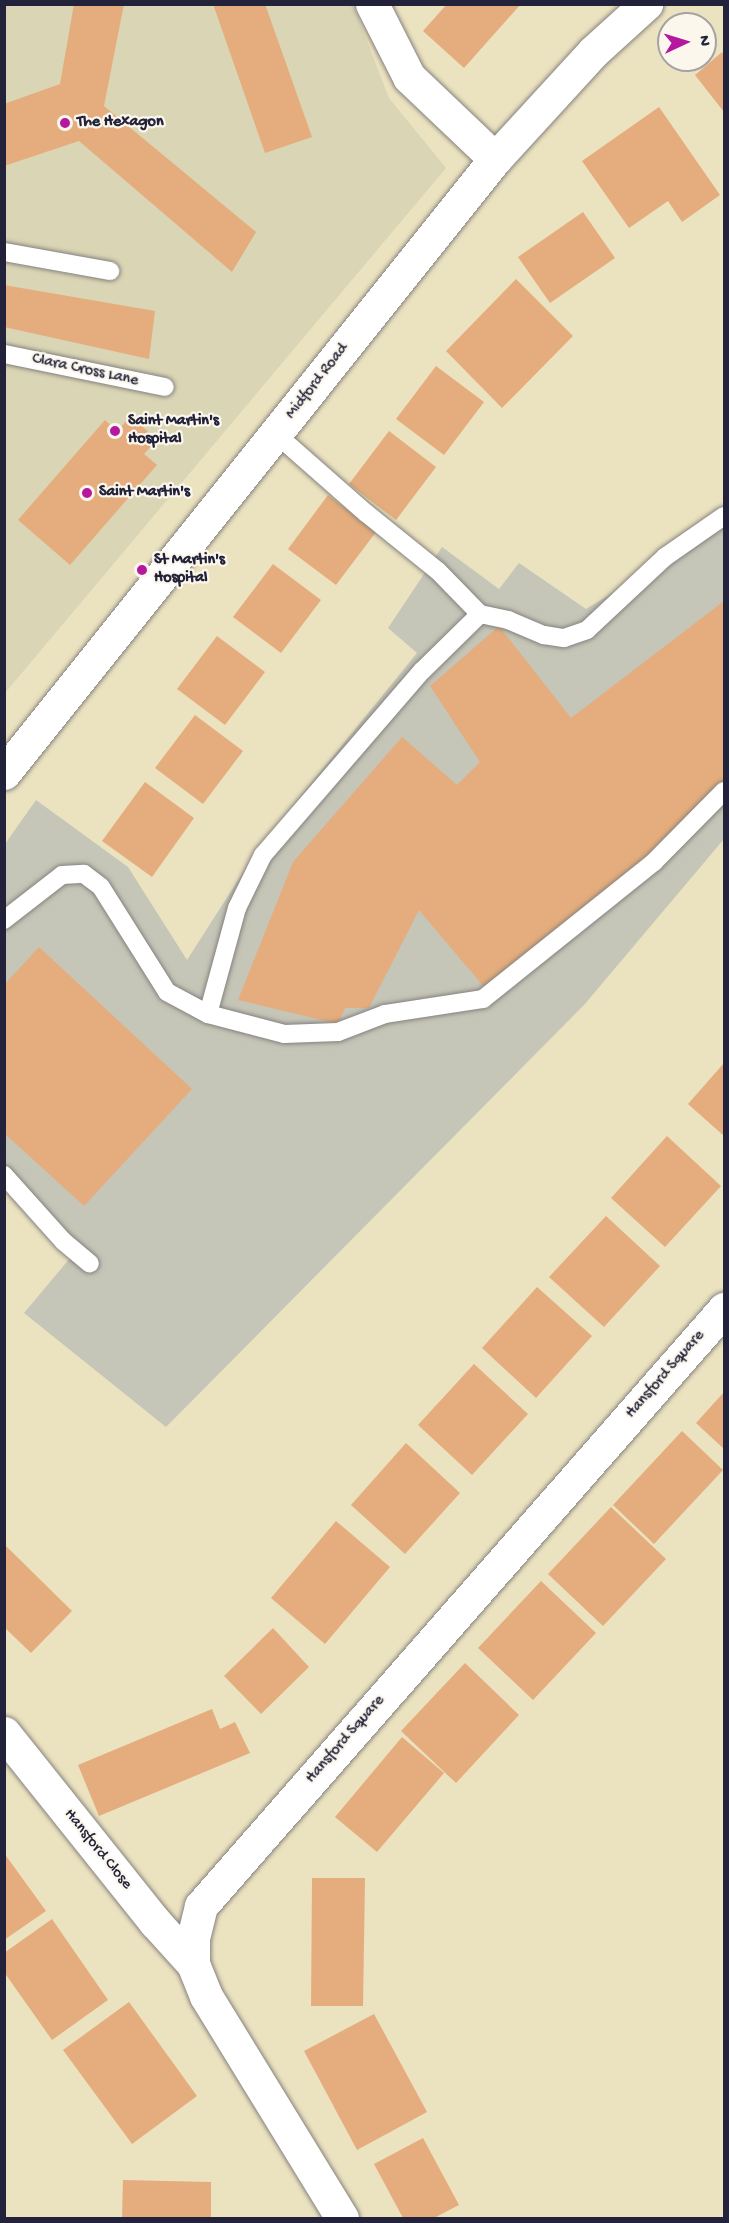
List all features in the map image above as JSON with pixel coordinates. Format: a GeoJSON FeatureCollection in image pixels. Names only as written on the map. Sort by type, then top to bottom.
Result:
{"type":"FeatureCollection","features":[{"type":"Feature","properties":{"kind":"street"},"geometry":{"type":"LineString","coordinates":[[372,4],[381,26],[409,76],[495,159]]}},
{"type":"Feature","properties":{"kind":"street","name":"Midford Road"},"geometry":{"type":"LineString","coordinates":[[4,773],[495,159],[593,52],[646,4]]}},
{"type":"Feature","properties":{"kind":"street","name":"Hansford Square"},"geometry":{"type":"LineString","coordinates":[[342,2218],[206,1996],[193,1964],[193,1938],[201,1906],[724,1309]]}},
{"type":"Feature","properties":{"kind":"street","name":"Hansford Close"},"geometry":{"type":"LineString","coordinates":[[4,1734],[155,1922],[193,1964]]}},
{"type":"Feature","properties":{"kind":"lane"},"geometry":{"type":"LineString","coordinates":[[4,252],[110,271]]}},
{"type":"Feature","properties":{"kind":"lane","name":"Clara Cross Lane"},"geometry":{"type":"LineString","coordinates":[[4,354],[165,387]]}},
{"type":"Feature","properties":{"kind":"lane"},"geometry":{"type":"LineString","coordinates":[[276,434],[366,513],[438,571],[480,614],[508,620],[544,635],[564,638],[587,630],[665,557],[724,516]]}},
{"type":"Feature","properties":{"kind":"lane"},"geometry":{"type":"LineString","coordinates":[[208,1014],[237,908],[263,855],[422,671],[480,614]]}},
{"type":"Feature","properties":{"kind":"lane"},"geometry":{"type":"LineString","coordinates":[[4,920],[62,875],[84,874],[101,887],[167,992],[208,1014],[284,1034],[338,1032],[385,1014],[483,999],[654,862],[724,791]]}},
{"type":"Feature","properties":{"kind":"lane"},"geometry":{"type":"LineString","coordinates":[[4,1174],[63,1241],[90,1264]]}},
{"type":"Feature","properties":{"kind":"shaded area","name":"Saint Martin's Hospital"},"geometry":{"type":"Polygon","coordinates":[[[5,5],[353,5],[389,98],[446,168],[5,693],[5,5]]]}},
{"type":"Feature","properties":{"kind":"shaded area"},"geometry":{"type":"Polygon","coordinates":[[[724,525],[724,839],[584,1005],[166,1427],[24,1313],[81,1245],[5,1174],[5,844],[36,800],[128,867],[187,960],[260,846],[417,653],[388,628],[442,547],[499,589],[519,563],[586,609],[724,525]]]}},
{"type":"Feature","properties":{"kind":"building","name":"The Hexagon"},"geometry":{"type":"Polygon","coordinates":[[[74,4],[124,4],[104,106],[256,232],[232,272],[79,141],[4,166],[4,104],[60,84],[74,4]]]}},
{"type":"Feature","properties":{"kind":"building"},"geometry":{"type":"Polygon","coordinates":[[[213,4],[265,4],[312,137],[265,153],[213,4]]]}},
{"type":"Feature","properties":{"kind":"building"},"geometry":{"type":"Polygon","coordinates":[[[447,4],[521,4],[464,68],[423,31],[447,4]]]}},
{"type":"Feature","properties":{"kind":"building"},"geometry":{"type":"Polygon","coordinates":[[[722,52],[724,55],[724,112],[695,75],[699,72],[717,72],[717,56],[722,52]]]}},
{"type":"Feature","properties":{"kind":"building"},"geometry":{"type":"Polygon","coordinates":[[[659,107],[720,195],[682,222],[668,201],[629,228],[582,161],[659,107]]]}},
{"type":"Feature","properties":{"kind":"building"},"geometry":{"type":"Polygon","coordinates":[[[583,212],[615,258],[550,303],[518,257],[583,212]]]}},
{"type":"Feature","properties":{"kind":"building"},"geometry":{"type":"Polygon","coordinates":[[[516,279],[573,336],[502,408],[446,351],[516,279]]]}},
{"type":"Feature","properties":{"kind":"building"},"geometry":{"type":"Polygon","coordinates":[[[4,285],[155,311],[149,359],[4,327],[4,285]]]}},
{"type":"Feature","properties":{"kind":"building"},"geometry":{"type":"Polygon","coordinates":[[[436,366],[484,402],[444,455],[396,419],[436,366]]]}},
{"type":"Feature","properties":{"kind":"building","name":"Saint Martin's"},"geometry":{"type":"Polygon","coordinates":[[[131,416],[157,440],[144,454],[157,465],[70,565],[18,520],[105,420],[117,431],[131,416]]]}},
{"type":"Feature","properties":{"kind":"building"},"geometry":{"type":"Polygon","coordinates":[[[389,431],[436,467],[396,520],[349,484],[389,431]]]}},
{"type":"Feature","properties":{"kind":"building"},"geometry":{"type":"Polygon","coordinates":[[[328,495],[376,532],[336,585],[288,549],[328,495]]]}},
{"type":"Feature","properties":{"kind":"building"},"geometry":{"type":"Polygon","coordinates":[[[273,564],[321,600],[281,653],[233,617],[273,564]]]}},
{"type":"Feature","properties":{"kind":"building"},"geometry":{"type":"Polygon","coordinates":[[[724,601],[724,787],[644,859],[484,987],[419,910],[369,1008],[345,1008],[338,1024],[238,1000],[293,862],[402,737],[457,785],[480,762],[430,686],[499,626],[571,718],[724,601]]]}},
{"type":"Feature","properties":{"kind":"building"},"geometry":{"type":"Polygon","coordinates":[[[217,636],[265,672],[225,725],[177,689],[217,636]]]}},
{"type":"Feature","properties":{"kind":"building"},"geometry":{"type":"Polygon","coordinates":[[[195,715],[243,751],[203,804],[155,768],[195,715]]]}},
{"type":"Feature","properties":{"kind":"building"},"geometry":{"type":"Polygon","coordinates":[[[145,782],[194,818],[152,877],[102,841],[145,782]]]}},
{"type":"Feature","properties":{"kind":"building"},"geometry":{"type":"Polygon","coordinates":[[[39,947],[192,1089],[84,1206],[4,1133],[4,985],[39,947]]]}},
{"type":"Feature","properties":{"kind":"building"},"geometry":{"type":"Polygon","coordinates":[[[724,1063],[724,1136],[688,1104],[724,1063]]]}},
{"type":"Feature","properties":{"kind":"building"},"geometry":{"type":"Polygon","coordinates":[[[667,1136],[721,1186],[665,1247],[611,1198],[667,1136]]]}},
{"type":"Feature","properties":{"kind":"building"},"geometry":{"type":"Polygon","coordinates":[[[606,1216],[660,1266],[604,1327],[549,1277],[606,1216]]]}},
{"type":"Feature","properties":{"kind":"building"},"geometry":{"type":"Polygon","coordinates":[[[537,1287],[592,1336],[536,1398],[482,1348],[537,1287]]]}},
{"type":"Feature","properties":{"kind":"building"},"geometry":{"type":"Polygon","coordinates":[[[474,1364],[528,1414],[472,1475],[418,1425],[474,1364]]]}},
{"type":"Feature","properties":{"kind":"building"},"geometry":{"type":"Polygon","coordinates":[[[724,1392],[724,1449],[696,1423],[724,1392]]]}},
{"type":"Feature","properties":{"kind":"building"},"geometry":{"type":"Polygon","coordinates":[[[682,1431],[723,1470],[654,1544],[613,1505],[682,1431]]]}},
{"type":"Feature","properties":{"kind":"building"},"geometry":{"type":"Polygon","coordinates":[[[406,1443],[460,1493],[405,1554],[351,1505],[406,1443]]]}},
{"type":"Feature","properties":{"kind":"building"},"geometry":{"type":"Polygon","coordinates":[[[611,1507],[666,1559],[603,1626],[548,1574],[611,1507]]]}},
{"type":"Feature","properties":{"kind":"building"},"geometry":{"type":"Polygon","coordinates":[[[336,1521],[390,1567],[325,1644],[271,1598],[336,1521]]]}},
{"type":"Feature","properties":{"kind":"building"},"geometry":{"type":"Polygon","coordinates":[[[4,1544],[72,1611],[31,1653],[4,1627],[4,1544]]]}},
{"type":"Feature","properties":{"kind":"building"},"geometry":{"type":"Polygon","coordinates":[[[541,1581],[596,1633],[533,1700],[478,1648],[541,1581]]]}},
{"type":"Feature","properties":{"kind":"building"},"geometry":{"type":"Polygon","coordinates":[[[273,1628],[309,1667],[261,1714],[224,1676],[273,1628]]]}},
{"type":"Feature","properties":{"kind":"building"},"geometry":{"type":"Polygon","coordinates":[[[465,1663],[519,1715],[456,1783],[401,1731],[465,1663]]]}},
{"type":"Feature","properties":{"kind":"building"},"geometry":{"type":"Polygon","coordinates":[[[212,1709],[220,1729],[235,1722],[250,1753],[99,1816],[78,1765],[212,1709]]]}},
{"type":"Feature","properties":{"kind":"building"},"geometry":{"type":"Polygon","coordinates":[[[402,1737],[444,1773],[377,1852],[335,1817],[402,1737]]]}},
{"type":"Feature","properties":{"kind":"building"},"geometry":{"type":"Polygon","coordinates":[[[4,1853],[46,1911],[4,1940],[4,1853]]]}},
{"type":"Feature","properties":{"kind":"building"},"geometry":{"type":"Polygon","coordinates":[[[312,1878],[365,1878],[363,2006],[311,2006],[312,1878]]]}},
{"type":"Feature","properties":{"kind":"building"},"geometry":{"type":"Polygon","coordinates":[[[52,1919],[108,2000],[52,2040],[4,1972],[4,1953],[52,1919]]]}},
{"type":"Feature","properties":{"kind":"building"},"geometry":{"type":"Polygon","coordinates":[[[129,2002],[197,2096],[132,2144],[63,2050],[129,2002]]]}},
{"type":"Feature","properties":{"kind":"building"},"geometry":{"type":"Polygon","coordinates":[[[374,2014],[427,2112],[357,2150],[304,2051],[374,2014]]]}},
{"type":"Feature","properties":{"kind":"building"},"geometry":{"type":"Polygon","coordinates":[[[423,2138],[459,2205],[434,2218],[403,2218],[374,2164],[423,2138]]]}},
{"type":"Feature","properties":{"kind":"building"},"geometry":{"type":"Polygon","coordinates":[[[123,2180],[211,2182],[211,2218],[122,2218],[123,2180]]]}},
{"type":"Feature","properties":{"kind":"place","name":"The Hexagon"},"geometry":{"type":"Point","coordinates":[65,123]}},
{"type":"Feature","properties":{"kind":"place","name":"Saint Martin's Hospital"},"geometry":{"type":"Point","coordinates":[115,431]}},
{"type":"Feature","properties":{"kind":"place","name":"Saint Martin's"},"geometry":{"type":"Point","coordinates":[87,493]}},
{"type":"Feature","properties":{"kind":"place","name":"St Martin's Hospital"},"geometry":{"type":"Point","coordinates":[142,570]}}]}
